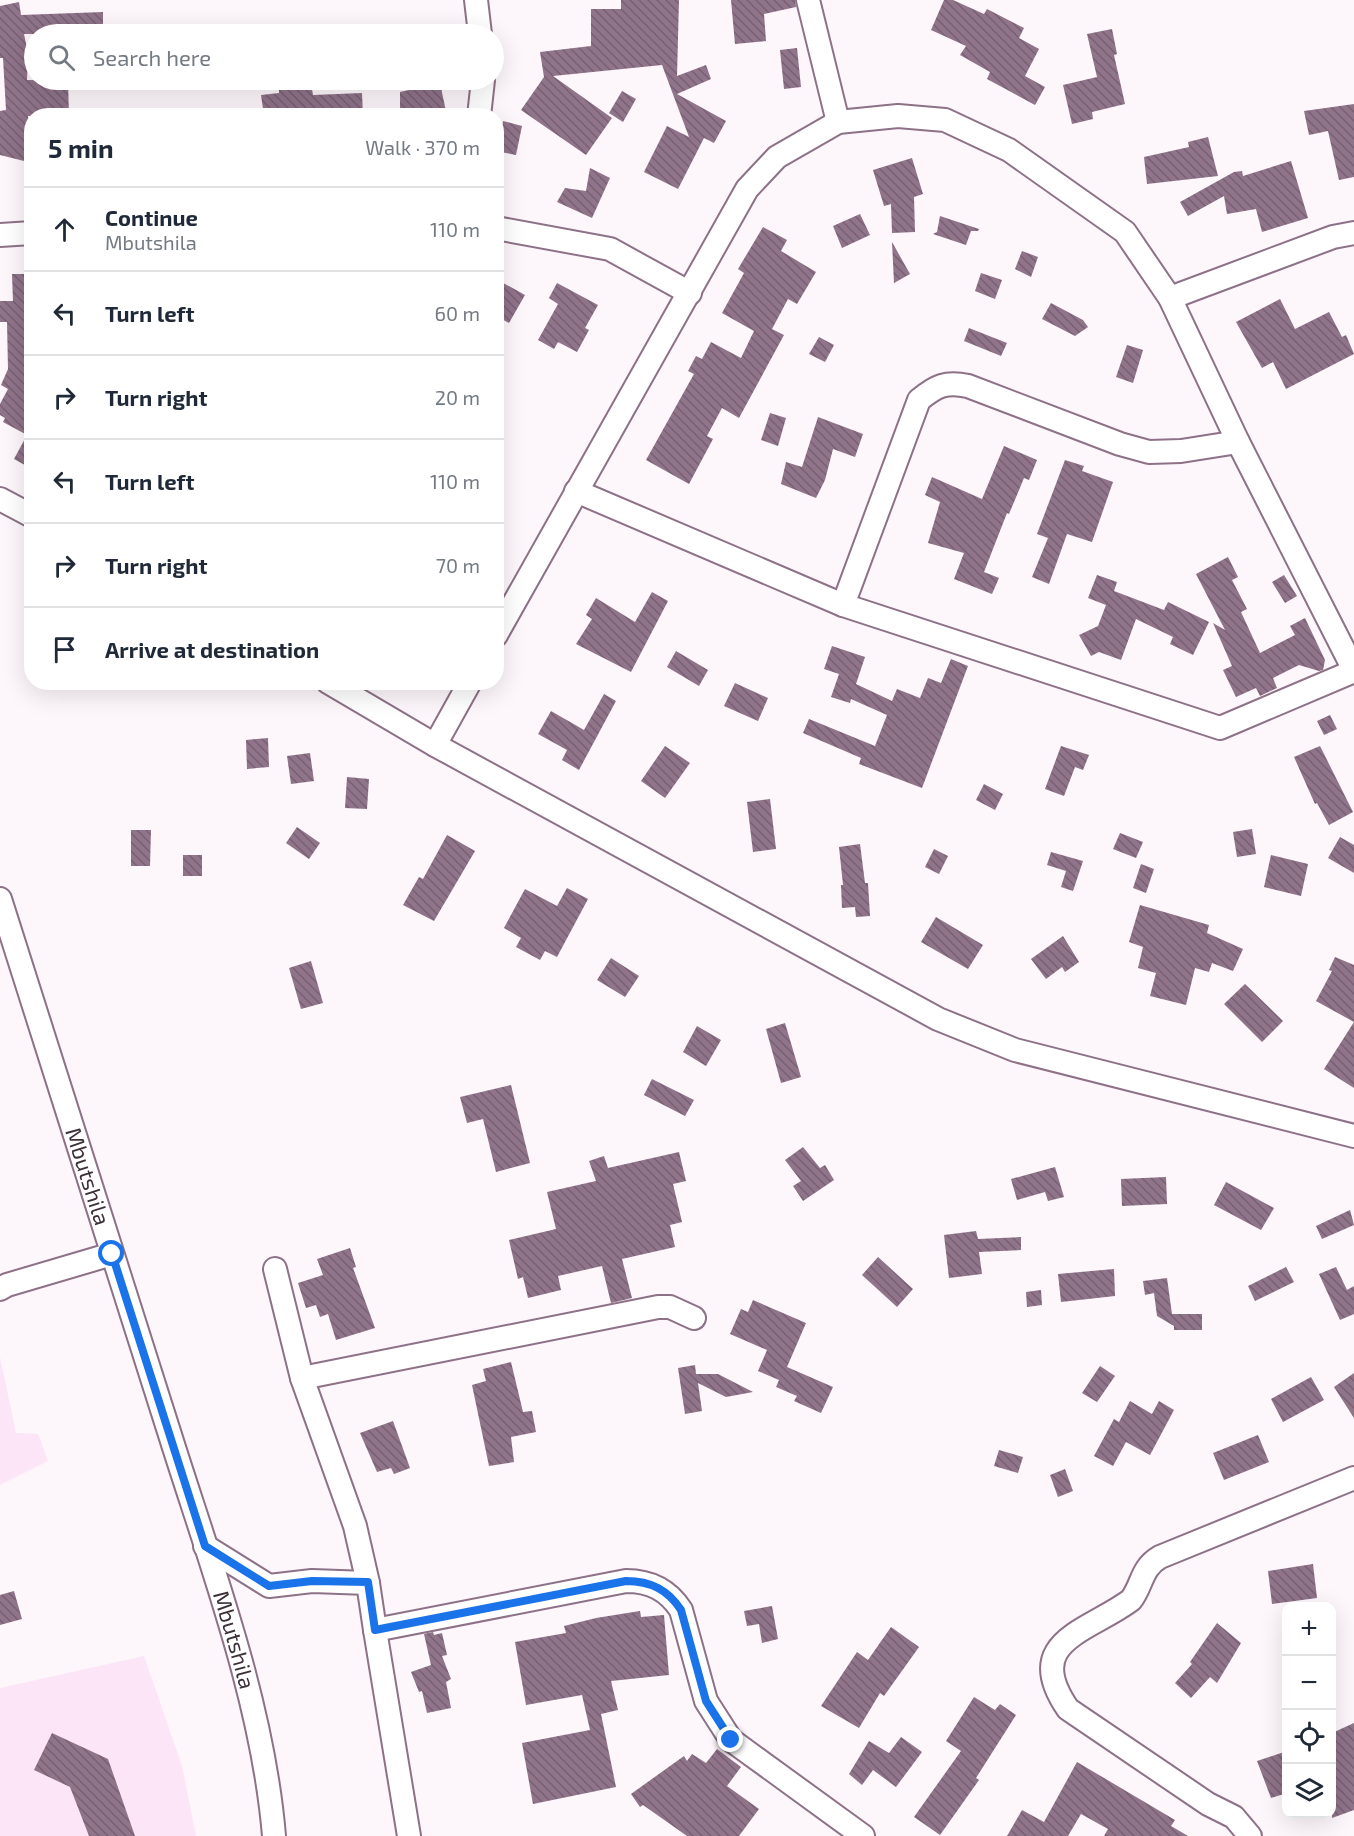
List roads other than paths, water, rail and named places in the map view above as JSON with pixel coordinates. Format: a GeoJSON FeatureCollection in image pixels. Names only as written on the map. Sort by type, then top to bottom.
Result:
{"type":"FeatureCollection","features":[{"type":"Feature","properties":{"kind":"street"},"geometry":{"type":"LineString","coordinates":[[477,0],[479,24]]}},
{"type":"Feature","properties":{"kind":"street"},"geometry":{"type":"LineString","coordinates":[[808,0],[838,122]]}},
{"type":"Feature","properties":{"kind":"street"},"geometry":{"type":"LineString","coordinates":[[480,108],[482,90]]}},
{"type":"Feature","properties":{"kind":"street"},"geometry":{"type":"LineString","coordinates":[[504,621],[576,491],[690,293],[747,189],[777,157],[838,122],[898,116],[945,120],[1009,150],[1125,232],[1170,298],[1238,442],[1354,671],[1220,728],[843,605],[576,491]]}},
{"type":"Feature","properties":{"kind":"street"},"geometry":{"type":"LineString","coordinates":[[504,229],[609,249],[690,293]]}},
{"type":"Feature","properties":{"kind":"street"},"geometry":{"type":"LineString","coordinates":[[1170,298],[1334,237],[1354,233]]}},
{"type":"Feature","properties":{"kind":"street"},"geometry":{"type":"LineString","coordinates":[[0,235],[24,234]]}},
{"type":"Feature","properties":{"kind":"street"},"geometry":{"type":"LineString","coordinates":[[843,605],[919,400],[936,387],[951,382],[968,386],[1120,444],[1149,452],[1181,451],[1238,442]]}},
{"type":"Feature","properties":{"kind":"street"},"geometry":{"type":"LineString","coordinates":[[0,499],[24,512]]}},
{"type":"Feature","properties":{"kind":"street"},"geometry":{"type":"LineString","coordinates":[[341,690],[435,745],[938,1019],[1015,1050],[1354,1136]]}},
{"type":"Feature","properties":{"kind":"street"},"geometry":{"type":"LineString","coordinates":[[435,745],[466,690]]}},
{"type":"Feature","properties":{"kind":"street","name":"Mbutshila"},"geometry":{"type":"LineString","coordinates":[[0,900],[205,1546],[247,1688],[270,1781],[274,1836]]}},
{"type":"Feature","properties":{"kind":"street"},"geometry":{"type":"LineString","coordinates":[[0,1289],[112,1254]]}},
{"type":"Feature","properties":{"kind":"street"},"geometry":{"type":"LineString","coordinates":[[275,1269],[302,1378],[355,1526],[368,1582],[409,1836]]}},
{"type":"Feature","properties":{"kind":"street"},"geometry":{"type":"LineString","coordinates":[[302,1378],[658,1307],[670,1307],[694,1318]]}},
{"type":"Feature","properties":{"kind":"street"},"geometry":{"type":"LineString","coordinates":[[1250,1836],[1234,1817],[1208,1804],[1068,1709],[1060,1698],[1052,1674],[1055,1651],[1067,1637],[1131,1600],[1137,1591],[1142,1574],[1154,1561],[1354,1478]]}},
{"type":"Feature","properties":{"kind":"street"},"geometry":{"type":"LineString","coordinates":[[205,1546],[269,1586],[312,1581],[368,1582]]}},
{"type":"Feature","properties":{"kind":"street"},"geometry":{"type":"LineString","coordinates":[[375,1630],[626,1581],[640,1581],[657,1586],[673,1598],[681,1610],[706,1701],[731,1740],[863,1836]]}}]}
